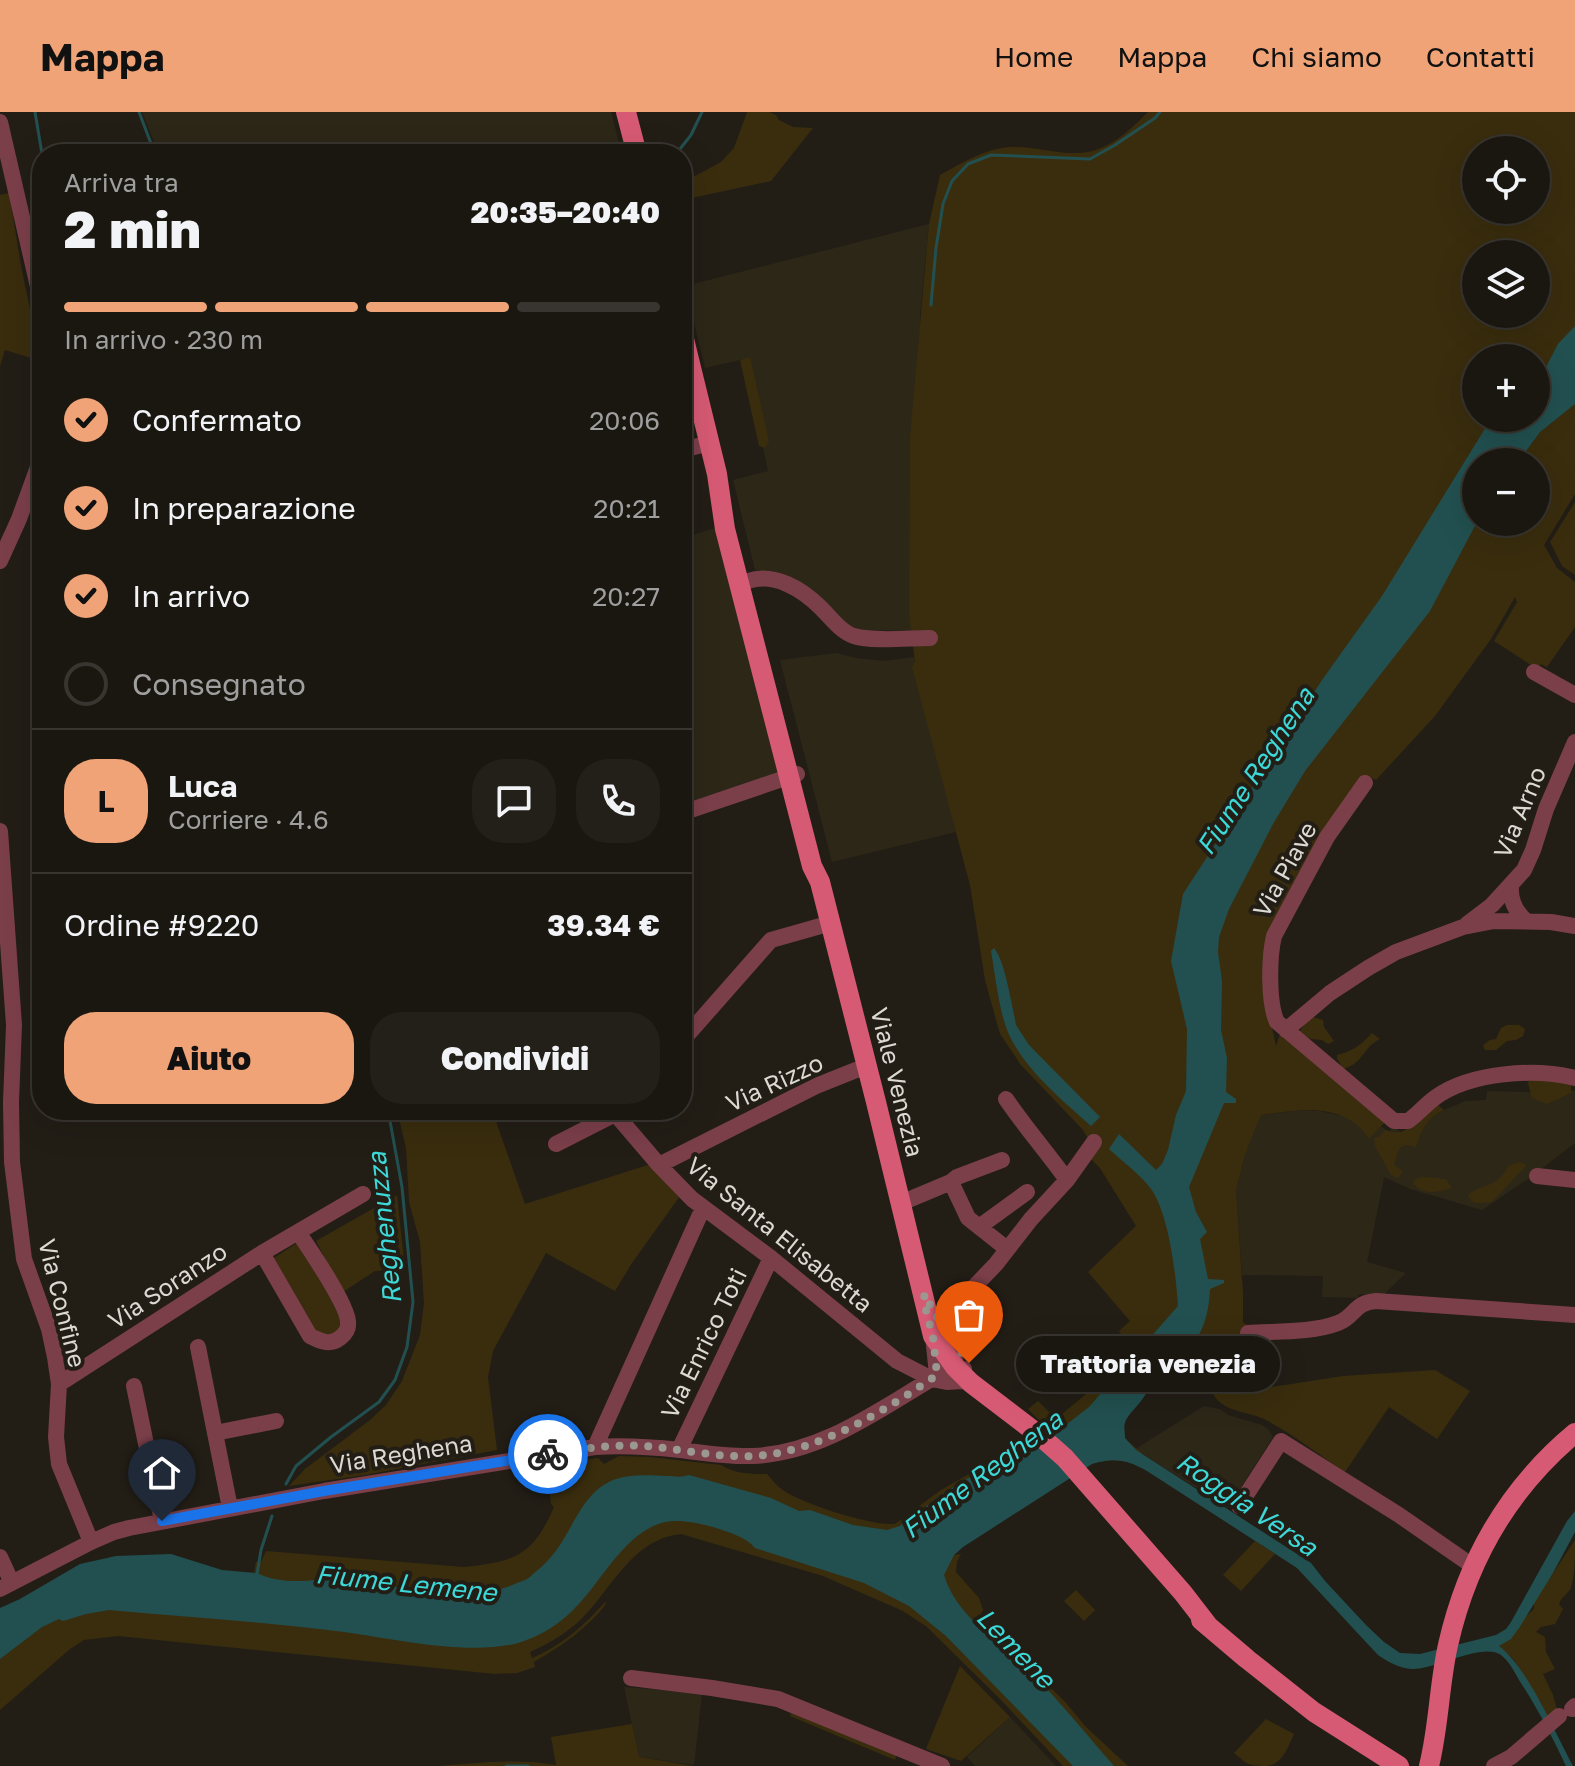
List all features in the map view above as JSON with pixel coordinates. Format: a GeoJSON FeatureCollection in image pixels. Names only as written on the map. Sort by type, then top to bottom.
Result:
{"type":"FeatureCollection","features":[{"type":"Feature","properties":{"kind":"main road"},"geometry":{"type":"LineString","coordinates":[[626,112],[634,144]]}},
{"type":"Feature","properties":{"kind":"main road","name":"Viale Venezia"},"geometry":{"type":"LineString","coordinates":[[692,371],[719,481],[734,525],[793,776],[924,1294],[941,1332],[1038,1435]]}},
{"type":"Feature","properties":{"kind":"main road","name":"Viale Venezia"},"geometry":{"type":"LineString","coordinates":[[719,481],[725,529],[793,776]]}},
{"type":"Feature","properties":{"kind":"main road","name":"Viale Venezia"},"geometry":{"type":"LineString","coordinates":[[941,1332],[943,1376],[971,1383],[1038,1435]]}},
{"type":"Feature","properties":{"kind":"main road"},"geometry":{"type":"LineString","coordinates":[[1429,1766],[1448,1646],[1474,1567],[1497,1523],[1526,1480],[1575,1433]]}},
{"type":"Feature","properties":{"kind":"main road"},"geometry":{"type":"LineString","coordinates":[[1038,1435],[1060,1465],[1087,1487],[1210,1628]]}},
{"type":"Feature","properties":{"kind":"main road"},"geometry":{"type":"LineString","coordinates":[[1087,1487],[1116,1535],[1170,1592],[1210,1628],[1314,1712],[1399,1766]]}},
{"type":"Feature","properties":{"kind":"main road"},"geometry":{"type":"LineString","coordinates":[[1247,1659],[1277,1695],[1299,1714],[1381,1766]]}},
{"type":"Feature","properties":{"kind":"main road"},"geometry":{"type":"LineString","coordinates":[[1440,1703],[1445,1766]]}},
{"type":"Feature","properties":{"kind":"street"},"geometry":{"type":"LineString","coordinates":[[0,122],[7,184],[32,270]]}},
{"type":"Feature","properties":{"kind":"street"},"geometry":{"type":"LineString","coordinates":[[692,448],[710,443]]}},
{"type":"Feature","properties":{"kind":"street"},"geometry":{"type":"LineString","coordinates":[[0,561],[32,483]]}},
{"type":"Feature","properties":{"kind":"street","name":"Viale Venezia"},"geometry":{"type":"LineString","coordinates":[[733,560],[748,581],[744,602]]}},
{"type":"Feature","properties":{"kind":"street"},"geometry":{"type":"LineString","coordinates":[[748,581],[766,578],[794,588],[819,605],[842,630],[853,636],[930,638]]}},
{"type":"Feature","properties":{"kind":"street"},"geometry":{"type":"LineString","coordinates":[[1534,672],[1575,695]]}},
{"type":"Feature","properties":{"kind":"street","name":"Via Arno"},"geometry":{"type":"LineString","coordinates":[[1463,927],[1492,905],[1524,870],[1575,742]]}},
{"type":"Feature","properties":{"kind":"street"},"geometry":{"type":"LineString","coordinates":[[692,810],[793,776]]}},
{"type":"Feature","properties":{"kind":"street","name":"Via Piave"},"geometry":{"type":"LineString","coordinates":[[1365,783],[1327,837],[1274,936],[1271,962],[1277,1022],[1394,1121],[1408,1121],[1436,1096],[1487,1077],[1543,1072],[1575,1078]]}},
{"type":"Feature","properties":{"kind":"street","name":"Via Confine"},"geometry":{"type":"LineString","coordinates":[[0,831],[14,1013],[12,1162],[24,1259],[49,1329],[55,1357],[59,1384],[56,1449],[59,1464],[91,1542]]}},
{"type":"Feature","properties":{"kind":"street"},"geometry":{"type":"LineString","coordinates":[[1511,886],[1510,893],[1516,910],[1526,921]]}},
{"type":"Feature","properties":{"kind":"street"},"geometry":{"type":"LineString","coordinates":[[1286,1030],[1330,993],[1368,968],[1396,952],[1463,927],[1494,921],[1575,926]]}},
{"type":"Feature","properties":{"kind":"street"},"geometry":{"type":"LineString","coordinates":[[692,1030],[771,940],[831,923]]}},
{"type":"Feature","properties":{"kind":"street","name":"Via Rizzo"},"geometry":{"type":"LineString","coordinates":[[659,1165],[816,1086],[868,1068]]}},
{"type":"Feature","properties":{"kind":"street"},"geometry":{"type":"LineString","coordinates":[[1006,1099],[1067,1180]]}},
{"type":"Feature","properties":{"kind":"street"},"geometry":{"type":"LineString","coordinates":[[556,1144],[603,1120]]}},
{"type":"Feature","properties":{"kind":"street","name":"Via Santa Elisabetta"},"geometry":{"type":"LineString","coordinates":[[623,1120],[659,1165],[703,1208],[771,1258],[897,1361],[943,1376]]}},
{"type":"Feature","properties":{"kind":"street"},"geometry":{"type":"LineString","coordinates":[[941,1332],[1031,1219],[1067,1180],[1094,1142]]}},
{"type":"Feature","properties":{"kind":"street"},"geometry":{"type":"LineString","coordinates":[[901,1203],[1002,1160]]}},
{"type":"Feature","properties":{"kind":"street"},"geometry":{"type":"LineString","coordinates":[[1537,1176],[1575,1180]]}},
{"type":"Feature","properties":{"kind":"street"},"geometry":{"type":"LineString","coordinates":[[951,1182],[968,1218],[1007,1249]]}},
{"type":"Feature","properties":{"kind":"street"},"geometry":{"type":"LineString","coordinates":[[979,1227],[1027,1192]]}},
{"type":"Feature","properties":{"kind":"street","name":"Via Soranzo"},"geometry":{"type":"LineString","coordinates":[[59,1384],[262,1253],[363,1194]]}},
{"type":"Feature","properties":{"kind":"street"},"geometry":{"type":"LineString","coordinates":[[595,1447],[703,1208]]}},
{"type":"Feature","properties":{"kind":"street","name":"Via Soranzo"},"geometry":{"type":"LineString","coordinates":[[262,1253],[310,1336],[330,1343],[338,1340],[347,1331],[349,1323],[346,1312],[298,1232]]}},
{"type":"Feature","properties":{"kind":"street","name":"Via Enrico Toti"},"geometry":{"type":"LineString","coordinates":[[679,1450],[771,1258]]}},
{"type":"Feature","properties":{"kind":"street"},"geometry":{"type":"LineString","coordinates":[[1248,1333],[1335,1324],[1344,1320],[1357,1306],[1376,1301],[1575,1315]]}},
{"type":"Feature","properties":{"kind":"street"},"geometry":{"type":"LineString","coordinates":[[198,1347],[230,1508]]}},
{"type":"Feature","properties":{"kind":"street","name":"Viale Venezia"},"geometry":{"type":"LineString","coordinates":[[943,1376],[971,1372],[988,1390],[999,1394]]}},
{"type":"Feature","properties":{"kind":"street","name":"Via Reghena"},"geometry":{"type":"LineString","coordinates":[[6,1586],[114,1532],[275,1499],[595,1447],[620,1445],[731,1456],[757,1456],[799,1448],[841,1432],[943,1376]]}},
{"type":"Feature","properties":{"kind":"street"},"geometry":{"type":"LineString","coordinates":[[134,1386],[162,1521]]}},
{"type":"Feature","properties":{"kind":"street"},"geometry":{"type":"LineString","coordinates":[[215,1433],[276,1421]]}},
{"type":"Feature","properties":{"kind":"street"},"geometry":{"type":"LineString","coordinates":[[1239,1506],[1281,1441],[1399,1515],[1474,1567]]}},
{"type":"Feature","properties":{"kind":"street"},"geometry":{"type":"LineString","coordinates":[[1116,1535],[1131,1541],[1151,1566],[1168,1577]]}},
{"type":"Feature","properties":{"kind":"street"},"geometry":{"type":"LineString","coordinates":[[0,1557],[6,1586]]}},
{"type":"Feature","properties":{"kind":"street"},"geometry":{"type":"LineString","coordinates":[[631,1678],[778,1699],[942,1766]]}},
{"type":"Feature","properties":{"kind":"street"},"geometry":{"type":"LineString","coordinates":[[1494,1766],[1511,1757],[1561,1716]]}},
{"type":"Feature","properties":{"kind":"shaded area"},"geometry":{"type":"Polygon","coordinates":[[[142,112],[611,112],[619,144],[155,144],[142,112]]]}},
{"type":"Feature","properties":{"kind":"shaded area"},"geometry":{"type":"Polygon","coordinates":[[[747,112],[769,112],[793,127],[813,128],[771,181],[692,198],[692,178],[721,162],[734,148],[747,112]]]}},
{"type":"Feature","properties":{"kind":"shaded area"},"geometry":{"type":"Polygon","coordinates":[[[1148,112],[1575,112],[1575,494],[1550,535],[1550,448],[1462,448],[1462,536],[1549,536],[1544,545],[1557,568],[1575,582],[1575,627],[1547,667],[1541,664],[1537,669],[1494,641],[1517,602],[1515,597],[1491,639],[1435,716],[1376,780],[1366,775],[1350,793],[1271,932],[1268,1010],[1276,1046],[1280,1034],[1386,1121],[1369,1139],[1359,1127],[1334,1113],[1306,1110],[1261,1115],[1245,1155],[1236,1190],[1243,1323],[1247,1324],[1242,1341],[1200,1361],[1198,1368],[1202,1391],[1196,1394],[1185,1367],[1140,1400],[1124,1425],[1125,1439],[1142,1453],[1134,1464],[1113,1460],[1092,1464],[954,1555],[961,1554],[956,1572],[979,1598],[983,1610],[980,1616],[1086,1727],[1128,1766],[1063,1766],[927,1627],[903,1611],[823,1576],[681,1534],[665,1537],[639,1553],[581,1619],[561,1636],[530,1652],[532,1658],[572,1634],[605,1602],[591,1621],[534,1662],[535,1667],[517,1673],[495,1674],[118,1636],[84,1640],[0,1710],[0,1613],[251,1587],[256,1562],[261,1562],[266,1551],[464,1567],[509,1559],[520,1554],[538,1536],[554,1507],[551,1504],[546,1464],[598,1458],[604,1464],[619,1456],[650,1457],[721,1465],[743,1473],[767,1474],[789,1494],[818,1507],[870,1521],[895,1524],[941,1490],[1031,1439],[1046,1427],[1028,1409],[1038,1401],[1056,1419],[1097,1385],[1126,1343],[1119,1331],[1130,1321],[1088,1272],[1136,1226],[1100,1168],[1089,1157],[1094,1149],[1083,1130],[1021,1065],[1000,1034],[985,980],[970,885],[912,667],[915,661],[909,615],[910,437],[929,224],[940,175],[974,157],[1000,148],[1090,152],[1109,145],[1148,112]]]}},
{"type":"Feature","properties":{"kind":"shaded area"},"geometry":{"type":"Polygon","coordinates":[[[9,193],[32,318],[32,358],[5,350],[0,366],[0,195],[9,193]]]}},
{"type":"Feature","properties":{"kind":"shaded area"},"geometry":{"type":"Polygon","coordinates":[[[929,224],[920,316],[920,631],[865,630],[849,626],[775,574],[755,570],[733,480],[768,471],[744,359],[705,368],[692,315],[692,284],[929,224]]]}},
{"type":"Feature","properties":{"kind":"shaded area"},"geometry":{"type":"Polygon","coordinates":[[[750,357],[769,441],[765,448],[759,446],[740,360],[750,357]]]}},
{"type":"Feature","properties":{"kind":"shaded area"},"geometry":{"type":"Polygon","coordinates":[[[1575,502],[1575,575],[1562,566],[1550,542],[1575,502]]]}},
{"type":"Feature","properties":{"kind":"shaded area"},"geometry":{"type":"Polygon","coordinates":[[[715,528],[778,773],[692,803],[692,535],[715,528]]]}},
{"type":"Feature","properties":{"kind":"shaded area"},"geometry":{"type":"Polygon","coordinates":[[[836,653],[884,661],[914,657],[956,832],[832,862],[780,660],[836,653]]]}},
{"type":"Feature","properties":{"kind":"shaded area"},"geometry":{"type":"Polygon","coordinates":[[[1313,1017],[1323,1020],[1334,1041],[1328,1044],[1299,1033],[1313,1017]]]}},
{"type":"Feature","properties":{"kind":"shaded area"},"geometry":{"type":"Polygon","coordinates":[[[1519,1025],[1525,1029],[1523,1036],[1507,1041],[1496,1050],[1485,1050],[1483,1045],[1496,1039],[1501,1028],[1519,1025]]]}},
{"type":"Feature","properties":{"kind":"shaded area"},"geometry":{"type":"Polygon","coordinates":[[[1372,1033],[1380,1039],[1355,1063],[1343,1069],[1337,1055],[1356,1047],[1372,1033]]]}},
{"type":"Feature","properties":{"kind":"shaded area"},"geometry":{"type":"Polygon","coordinates":[[[1531,1076],[1571,1082],[1571,1093],[1547,1104],[1532,1098],[1528,1083],[1531,1076]]]}},
{"type":"Feature","properties":{"kind":"shaded area"},"geometry":{"type":"Polygon","coordinates":[[[1562,1087],[1575,1091],[1575,1143],[1482,1210],[1410,1189],[1384,1177],[1367,1262],[1406,1273],[1382,1296],[1322,1297],[1323,1276],[1242,1275],[1236,1190],[1245,1155],[1261,1115],[1320,1111],[1346,1117],[1369,1139],[1381,1126],[1389,1132],[1393,1127],[1408,1137],[1442,1111],[1465,1101],[1486,1100],[1487,1091],[1561,1093],[1562,1087]]]}},
{"type":"Feature","properties":{"kind":"shaded area"},"geometry":{"type":"Polygon","coordinates":[[[1438,1105],[1444,1110],[1426,1125],[1416,1147],[1405,1145],[1399,1149],[1394,1164],[1403,1172],[1398,1178],[1391,1175],[1375,1146],[1374,1138],[1385,1130],[1405,1130],[1438,1105]]]}},
{"type":"Feature","properties":{"kind":"shaded area"},"geometry":{"type":"Polygon","coordinates":[[[399,1120],[496,1120],[525,1204],[651,1164],[680,1196],[615,1291],[546,1253],[493,1351],[488,1377],[497,1450],[289,1486],[305,1469],[386,1405],[402,1381],[420,1335],[424,1303],[420,1242],[409,1202],[406,1148],[399,1120]]]}},
{"type":"Feature","properties":{"kind":"shaded area"},"geometry":{"type":"Polygon","coordinates":[[[1520,1162],[1527,1165],[1492,1202],[1471,1201],[1468,1195],[1499,1179],[1509,1165],[1520,1162]]]}},
{"type":"Feature","properties":{"kind":"shaded area"},"geometry":{"type":"Polygon","coordinates":[[[1417,1178],[1446,1179],[1452,1188],[1436,1192],[1421,1190],[1413,1183],[1417,1178]]]}},
{"type":"Feature","properties":{"kind":"shaded area"},"geometry":{"type":"Polygon","coordinates":[[[397,1195],[405,1270],[375,1271],[343,1292],[316,1241],[397,1195]]]}},
{"type":"Feature","properties":{"kind":"shaded area"},"geometry":{"type":"Polygon","coordinates":[[[297,1243],[342,1315],[341,1331],[326,1337],[316,1330],[274,1258],[297,1243]]]}},
{"type":"Feature","properties":{"kind":"shaded area"},"geometry":{"type":"Polygon","coordinates":[[[1435,1370],[1470,1391],[1437,1439],[1389,1407],[1345,1472],[1274,1425],[1227,1407],[1211,1390],[1264,1372],[1265,1388],[1343,1376],[1435,1370]]]}},
{"type":"Feature","properties":{"kind":"shaded area"},"geometry":{"type":"Polygon","coordinates":[[[1204,1406],[1262,1425],[1273,1437],[1228,1508],[1136,1450],[1204,1406]]]}},
{"type":"Feature","properties":{"kind":"shaded area"},"geometry":{"type":"Polygon","coordinates":[[[1575,1540],[1571,1588],[1559,1604],[1563,1609],[1555,1624],[1541,1627],[1536,1632],[1545,1637],[1546,1652],[1555,1669],[1543,1674],[1558,1713],[1548,1719],[1514,1660],[1499,1646],[1511,1637],[1534,1609],[1534,1602],[1575,1540]]]}},
{"type":"Feature","properties":{"kind":"shaded area"},"geometry":{"type":"Polygon","coordinates":[[[1255,1541],[1275,1554],[1241,1591],[1223,1575],[1255,1541]]]}},
{"type":"Feature","properties":{"kind":"shaded area"},"geometry":{"type":"Polygon","coordinates":[[[1076,1590],[1095,1610],[1084,1621],[1064,1601],[1076,1590]]]}},
{"type":"Feature","properties":{"kind":"shaded area"},"geometry":{"type":"Polygon","coordinates":[[[960,1666],[1010,1717],[961,1761],[926,1749],[960,1666]]]}},
{"type":"Feature","properties":{"kind":"shaded area"},"geometry":{"type":"Polygon","coordinates":[[[624,1687],[702,1693],[694,1765],[639,1757],[624,1687]]]}},
{"type":"Feature","properties":{"kind":"shaded area"},"geometry":{"type":"Polygon","coordinates":[[[792,1711],[897,1754],[895,1760],[790,1716],[792,1711]]]}},
{"type":"Feature","properties":{"kind":"shaded area"},"geometry":{"type":"Polygon","coordinates":[[[1010,1717],[1056,1766],[975,1766],[967,1757],[1010,1717]]]}},
{"type":"Feature","properties":{"kind":"shaded area"},"geometry":{"type":"Polygon","coordinates":[[[1266,1719],[1294,1734],[1283,1756],[1275,1763],[1251,1765],[1234,1753],[1266,1719]]]}},
{"type":"Feature","properties":{"kind":"shaded area"},"geometry":{"type":"Polygon","coordinates":[[[632,1724],[639,1757],[694,1766],[438,1766],[512,1761],[556,1765],[551,1737],[632,1724]]]}},
{"type":"Feature","properties":{"kind":"water"},"geometry":{"type":"Polygon","coordinates":[[[1575,326],[1575,404],[1550,424],[1550,359],[1558,344],[1575,326]]]}},
{"type":"Feature","properties":{"kind":"water"},"geometry":{"type":"Polygon","coordinates":[[[1483,432],[1540,432],[1528,448],[1473,448],[1483,432]]]}},
{"type":"Feature","properties":{"kind":"water","name":"Fiume Reghena"},"geometry":{"type":"Polygon","coordinates":[[[1462,466],[1462,536],[1470,536],[1430,611],[1305,771],[1273,824],[1229,909],[1219,937],[1221,1030],[1227,1058],[1226,1092],[1236,1099],[1236,1103],[1224,1103],[1189,1187],[1196,1212],[1207,1232],[1200,1239],[1208,1279],[1224,1280],[1224,1283],[1210,1289],[1206,1317],[1194,1343],[1180,1355],[1164,1361],[1153,1373],[1145,1395],[1125,1422],[1125,1438],[1136,1450],[1311,1563],[1366,1625],[1400,1653],[1420,1654],[1496,1635],[1506,1629],[1575,1511],[1575,1532],[1553,1573],[1511,1639],[1499,1646],[1530,1685],[1573,1766],[1566,1766],[1532,1701],[1501,1655],[1482,1652],[1412,1669],[1390,1662],[1378,1655],[1297,1568],[1147,1471],[1114,1460],[1092,1464],[963,1547],[954,1555],[944,1575],[950,1590],[969,1616],[1039,1681],[1114,1766],[1073,1766],[946,1636],[909,1606],[864,1583],[755,1548],[730,1533],[683,1521],[665,1522],[637,1536],[570,1613],[546,1631],[518,1643],[498,1647],[454,1647],[315,1628],[109,1610],[63,1621],[59,1619],[42,1627],[0,1659],[0,1608],[80,1564],[116,1556],[171,1554],[222,1570],[257,1573],[281,1580],[334,1579],[436,1593],[477,1594],[498,1590],[530,1577],[559,1547],[586,1502],[604,1485],[616,1479],[640,1475],[689,1475],[771,1498],[799,1511],[810,1510],[853,1525],[887,1530],[900,1526],[942,1494],[990,1465],[1062,1428],[1089,1407],[1178,1306],[1163,1213],[1142,1178],[1109,1149],[1119,1134],[1156,1170],[1168,1150],[1176,1115],[1186,1091],[1187,1029],[1171,961],[1183,894],[1322,680],[1382,596],[1462,466]]]}},
{"type":"Feature","properties":{"kind":"water"},"geometry":{"type":"Polygon","coordinates":[[[994,948],[1005,973],[1016,1025],[1029,1045],[1100,1117],[1091,1126],[1044,1083],[1015,1045],[1000,1003],[991,951],[994,948]]]}},
{"type":"Feature","properties":{"kind":"waterway"},"geometry":{"type":"LineString","coordinates":[[35,112],[40,144]]}},
{"type":"Feature","properties":{"kind":"waterway"},"geometry":{"type":"LineString","coordinates":[[139,112],[151,144]]}},
{"type":"Feature","properties":{"kind":"waterway","name":"Reghenuzza"},"geometry":{"type":"LineString","coordinates":[[684,144],[702,112]]}},
{"type":"Feature","properties":{"kind":"waterway"},"geometry":{"type":"LineString","coordinates":[[931,305],[943,204],[952,181],[968,164],[991,155],[1090,159],[1160,112]]}},
{"type":"Feature","properties":{"kind":"waterway","name":"Reghenuzza"},"geometry":{"type":"LineString","coordinates":[[286,1484],[296,1466],[379,1402],[395,1380],[407,1347],[413,1302],[402,1187],[390,1120]]}},
{"type":"Feature","properties":{"kind":"waterway","name":"Reghenuzza"},"geometry":{"type":"LineString","coordinates":[[257,1574],[272,1516]]}},
{"type":"Feature","properties":{"kind":"waterway"},"geometry":{"type":"LineString","coordinates":[[506,1766],[528,1766]]}},
{"type":"Feature","properties":{"kind":"way so far"},"geometry":{"type":"LineString","coordinates":[[548,1454],[620,1445],[757,1456],[799,1448],[841,1432],[937,1375],[924,1294],[969,1363]]}},
{"type":"Feature","properties":{"kind":"place","name":"Trattoria venezia"},"geometry":{"type":"Point","coordinates":[969,1363]}},
{"type":"Feature","properties":{"kind":"route"},"geometry":{"type":"LineString","coordinates":[[162,1521],[548,1454]]}},
{"type":"Feature","properties":{"kind":"water label","name":"Roggia Versa"},"geometry":{"type":"Point","coordinates":[1247,1504]}},
{"type":"Feature","properties":{"kind":"water label","name":"Fiume Lemene"},"geometry":{"type":"Point","coordinates":[406,1583]}},
{"type":"Feature","properties":{"kind":"water label","name":"Lemene"},"geometry":{"type":"Point","coordinates":[1016,1648]}}]}
